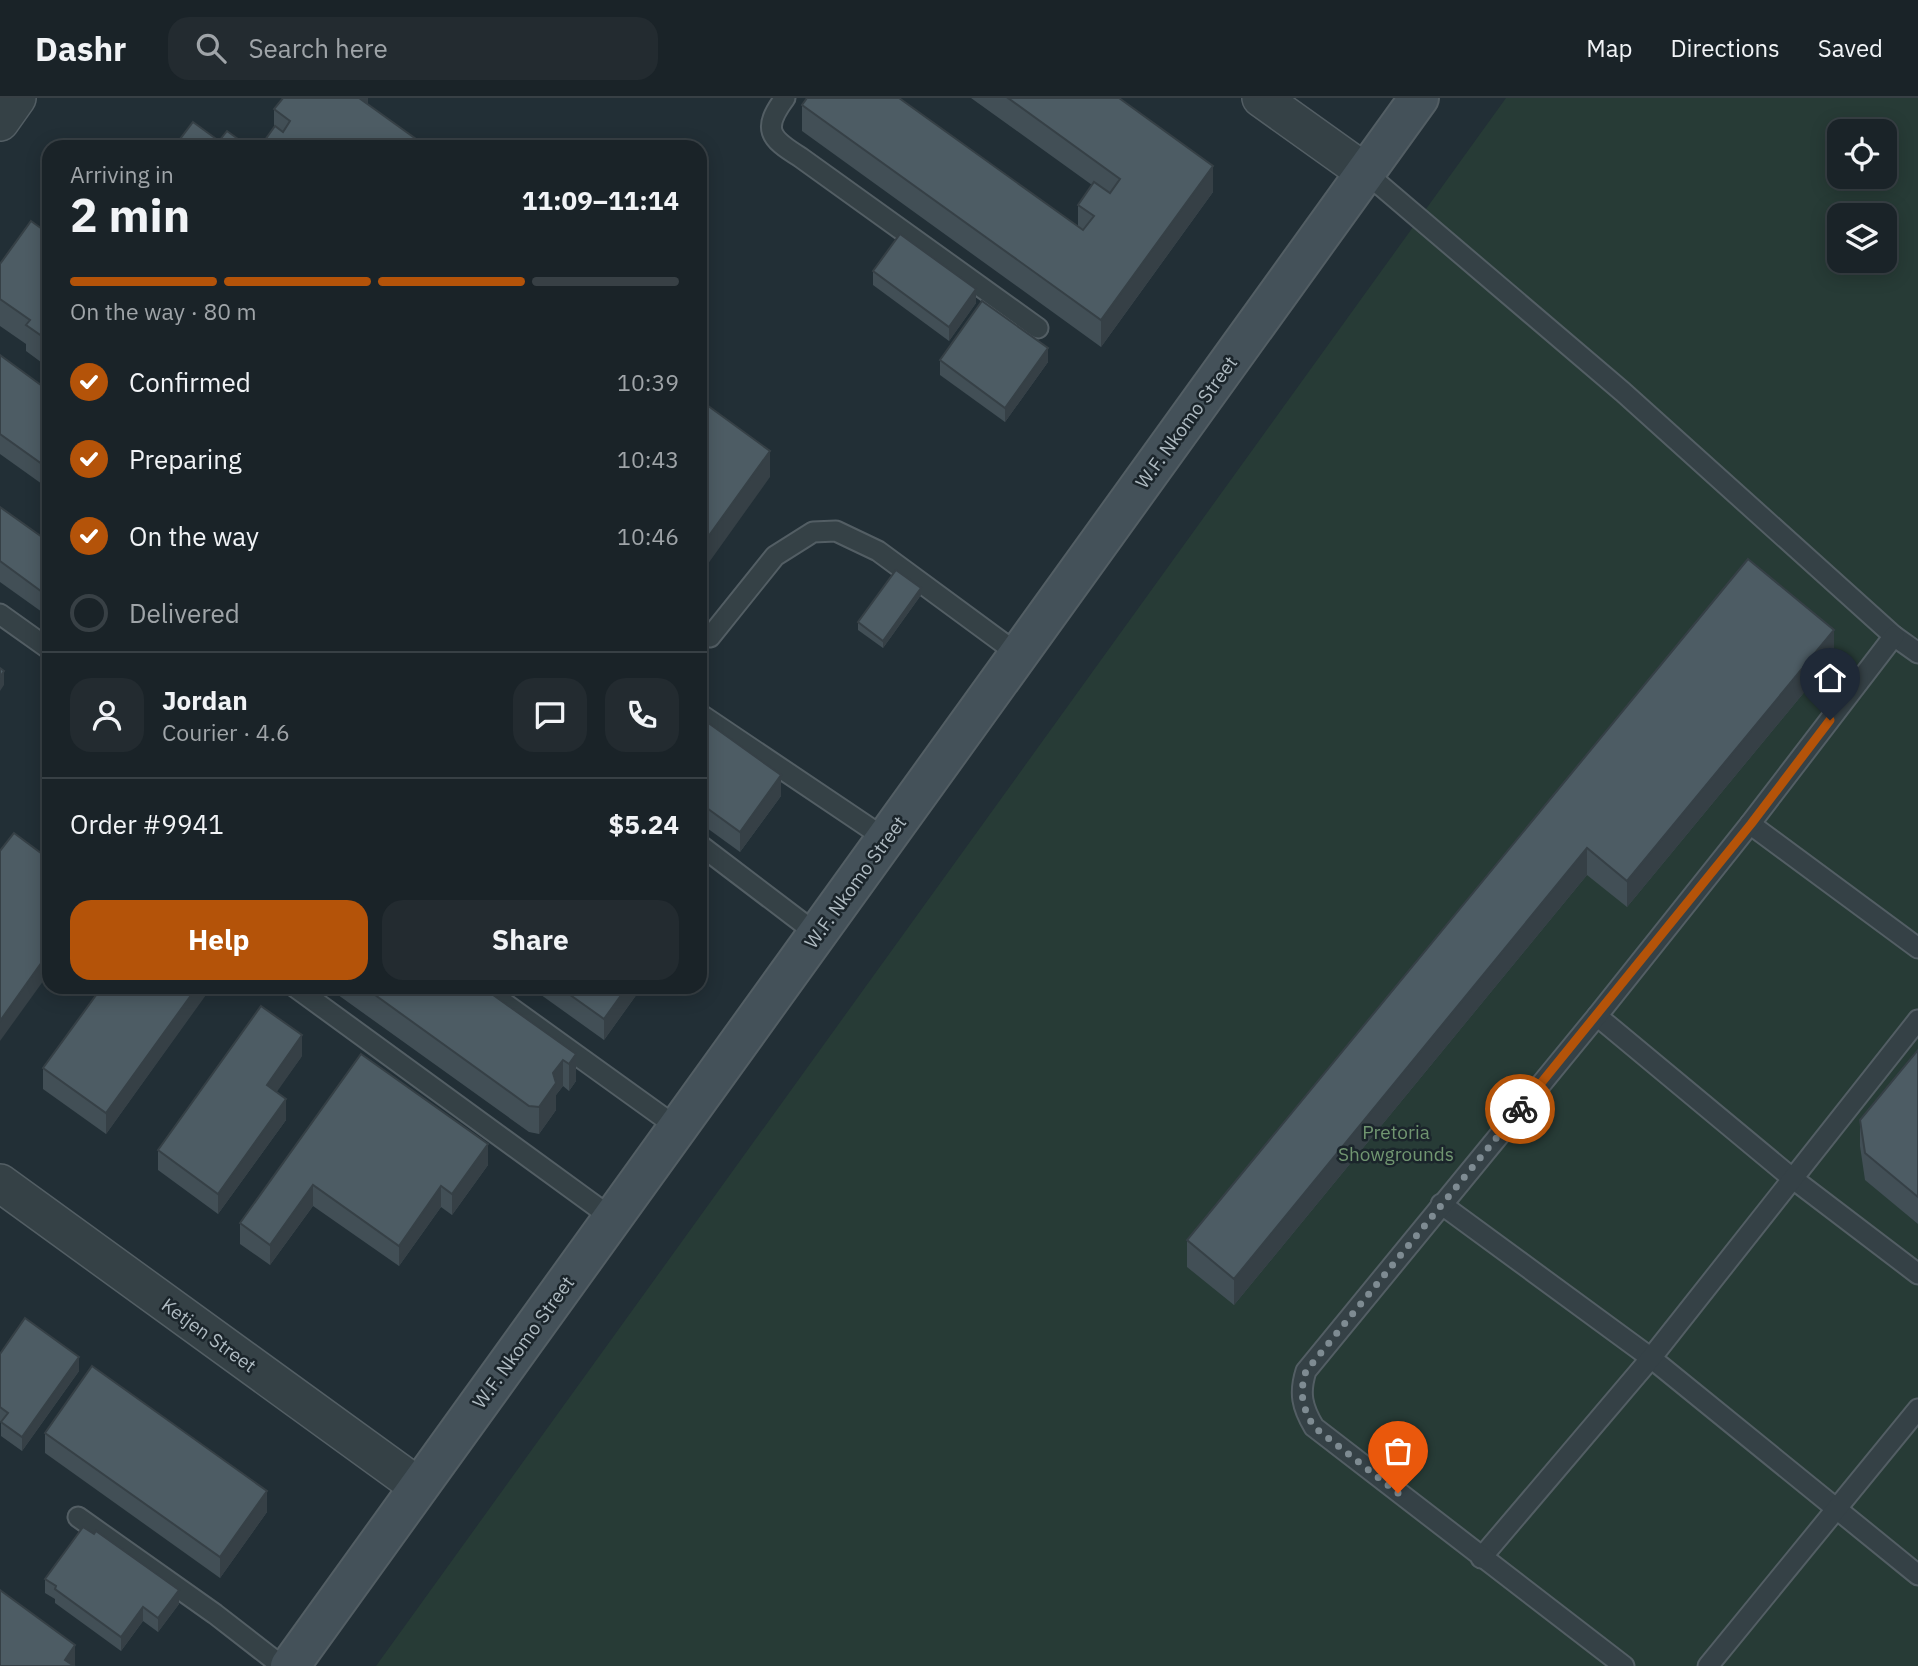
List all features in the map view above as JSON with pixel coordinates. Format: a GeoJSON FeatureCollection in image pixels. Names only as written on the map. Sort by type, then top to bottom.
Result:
{"type":"FeatureCollection","features":[{"type":"Feature","properties":{"kind":"main road","name":"W.F. Nkomo Street"},"geometry":{"type":"LineString","coordinates":[[290,1666],[1366,173],[1412,101]]}},
{"type":"Feature","properties":{"kind":"street"},"geometry":{"type":"LineString","coordinates":[[0,122],[17,98]]}},
{"type":"Feature","properties":{"kind":"street"},"geometry":{"type":"LineString","coordinates":[[1261,98],[1366,173]]}},
{"type":"Feature","properties":{"kind":"street","name":"Ketjen Street"},"geometry":{"type":"LineString","coordinates":[[0,1183],[418,1487]]}},
{"type":"Feature","properties":{"kind":"lane"},"geometry":{"type":"LineString","coordinates":[[785,98],[772,115],[770,129],[777,143],[1038,328]]}},
{"type":"Feature","properties":{"kind":"lane"},"geometry":{"type":"LineString","coordinates":[[1366,173],[1623,392],[1894,636],[1918,653]]}},
{"type":"Feature","properties":{"kind":"lane"},"geometry":{"type":"LineString","coordinates":[[710,637],[775,556],[814,532],[836,531],[878,551],[1018,654]]}},
{"type":"Feature","properties":{"kind":"lane"},"geometry":{"type":"LineString","coordinates":[[0,614],[42,644]]}},
{"type":"Feature","properties":{"kind":"lane"},"geometry":{"type":"LineString","coordinates":[[1624,1666],[1314,1427],[1301,1397],[1306,1371],[1597,1017],[1751,824],[1894,636]]}},
{"type":"Feature","properties":{"kind":"lane"},"geometry":{"type":"LineString","coordinates":[[707,719],[886,839]]}},
{"type":"Feature","properties":{"kind":"lane"},"geometry":{"type":"LineString","coordinates":[[1751,824],[1918,948]]}},
{"type":"Feature","properties":{"kind":"lane"},"geometry":{"type":"LineString","coordinates":[[707,850],[817,934]]}},
{"type":"Feature","properties":{"kind":"lane"},"geometry":{"type":"LineString","coordinates":[[305,994],[612,1218]]}},
{"type":"Feature","properties":{"kind":"lane"},"geometry":{"type":"LineString","coordinates":[[492,994],[678,1128]]}},
{"type":"Feature","properties":{"kind":"lane"},"geometry":{"type":"LineString","coordinates":[[1597,1017],[1792,1178],[1918,1274]]}},
{"type":"Feature","properties":{"kind":"lane"},"geometry":{"type":"LineString","coordinates":[[1481,1558],[1651,1358],[1918,1020]]}},
{"type":"Feature","properties":{"kind":"lane"},"geometry":{"type":"LineString","coordinates":[[1441,1205],[1651,1358],[1918,1575]]}},
{"type":"Feature","properties":{"kind":"lane"},"geometry":{"type":"LineString","coordinates":[[1708,1666],[1918,1409]]}},
{"type":"Feature","properties":{"kind":"lane"},"geometry":{"type":"LineString","coordinates":[[78,1517],[215,1614],[282,1666]]}},
{"type":"Feature","properties":{"kind":"green space","name":"Pretoria Showgrounds"},"geometry":{"type":"Polygon","coordinates":[[[1506,98],[1918,98],[1918,1666],[376,1666],[1506,98]]]}},
{"type":"Feature","properties":{"kind":"building"},"geometry":{"type":"Polygon","coordinates":[[[283,98],[359,98],[417,140],[265,140],[275,126],[283,132],[290,121],[274,109],[283,98]]]}},
{"type":"Feature","properties":{"kind":"building"},"geometry":{"type":"Polygon","coordinates":[[[807,98],[899,98],[1083,230],[1094,216],[1078,205],[1094,182],[1110,193],[1120,179],[1008,98],[1119,98],[1213,166],[1101,320],[802,105],[807,98]]]}},
{"type":"Feature","properties":{"kind":"building"},"geometry":{"type":"Polygon","coordinates":[[[193,122],[218,140],[179,140],[193,122]]]}},
{"type":"Feature","properties":{"kind":"building"},"geometry":{"type":"Polygon","coordinates":[[[227,131],[239,140],[220,140],[227,131]]]}},
{"type":"Feature","properties":{"kind":"building"},"geometry":{"type":"Polygon","coordinates":[[[31,221],[42,229],[42,336],[26,325],[30,320],[0,299],[0,264],[31,221]]]}},
{"type":"Feature","properties":{"kind":"building"},"geometry":{"type":"Polygon","coordinates":[[[900,234],[976,289],[949,327],[873,271],[900,234]]]}},
{"type":"Feature","properties":{"kind":"building"},"geometry":{"type":"Polygon","coordinates":[[[982,301],[1048,348],[1005,408],[940,360],[982,301]]]}},
{"type":"Feature","properties":{"kind":"building"},"geometry":{"type":"Polygon","coordinates":[[[0,355],[42,386],[42,464],[0,434],[0,355]]]}},
{"type":"Feature","properties":{"kind":"building"},"geometry":{"type":"Polygon","coordinates":[[[707,405],[770,451],[707,538],[707,405]]]}},
{"type":"Feature","properties":{"kind":"building"},"geometry":{"type":"Polygon","coordinates":[[[0,507],[42,537],[42,592],[0,561],[0,507]]]}},
{"type":"Feature","properties":{"kind":"building"},"geometry":{"type":"Polygon","coordinates":[[[1748,559],[1834,630],[1627,881],[1587,848],[1234,1279],[1187,1240],[1748,559]]]}},
{"type":"Feature","properties":{"kind":"building"},"geometry":{"type":"Polygon","coordinates":[[[896,570],[921,588],[883,641],[858,622],[896,570]]]}},
{"type":"Feature","properties":{"kind":"building"},"geometry":{"type":"Polygon","coordinates":[[[707,722],[781,775],[740,832],[707,808],[707,722]]]}},
{"type":"Feature","properties":{"kind":"building"},"geometry":{"type":"Polygon","coordinates":[[[14,833],[42,852],[42,962],[0,1021],[0,851],[14,833]]]}},
{"type":"Feature","properties":{"kind":"building"},"geometry":{"type":"Polygon","coordinates":[[[97,994],[192,994],[106,1113],[43,1068],[97,994]]]}},
{"type":"Feature","properties":{"kind":"building"},"geometry":{"type":"Polygon","coordinates":[[[374,994],[492,994],[576,1054],[569,1064],[563,1060],[553,1073],[556,1083],[539,1107],[529,1106],[374,994]]]}},
{"type":"Feature","properties":{"kind":"building"},"geometry":{"type":"Polygon","coordinates":[[[569,994],[622,994],[604,1019],[569,994]]]}},
{"type":"Feature","properties":{"kind":"building"},"geometry":{"type":"Polygon","coordinates":[[[261,1006],[302,1035],[267,1085],[286,1099],[218,1194],[158,1150],[261,1006]]]}},
{"type":"Feature","properties":{"kind":"building"},"geometry":{"type":"Polygon","coordinates":[[[1918,1050],[1918,1197],[1865,1153],[1860,1120],[1918,1050]]]}},
{"type":"Feature","properties":{"kind":"building"},"geometry":{"type":"Polygon","coordinates":[[[361,1054],[488,1144],[452,1194],[441,1186],[399,1246],[313,1185],[270,1245],[240,1223],[361,1054]]]}},
{"type":"Feature","properties":{"kind":"building"},"geometry":{"type":"Polygon","coordinates":[[[25,1318],[79,1357],[22,1437],[1,1422],[8,1413],[0,1407],[0,1354],[25,1318]]]}},
{"type":"Feature","properties":{"kind":"building"},"geometry":{"type":"Polygon","coordinates":[[[92,1366],[267,1491],[220,1557],[45,1433],[92,1366]]]}},
{"type":"Feature","properties":{"kind":"building"},"geometry":{"type":"Polygon","coordinates":[[[83,1527],[94,1534],[96,1531],[179,1590],[158,1618],[143,1607],[121,1637],[45,1579],[83,1527]]]}},
{"type":"Feature","properties":{"kind":"building"},"geometry":{"type":"Polygon","coordinates":[[[0,1590],[75,1645],[65,1660],[74,1666],[0,1666],[0,1590]]]}},
{"type":"Feature","properties":{"kind":"way so far"},"geometry":{"type":"LineString","coordinates":[[1398,1493],[1314,1427],[1306,1413],[1301,1386],[1306,1371],[1520,1109]]}},
{"type":"Feature","properties":{"kind":"route"},"geometry":{"type":"LineString","coordinates":[[1520,1109],[1751,824],[1830,720]]}}]}
